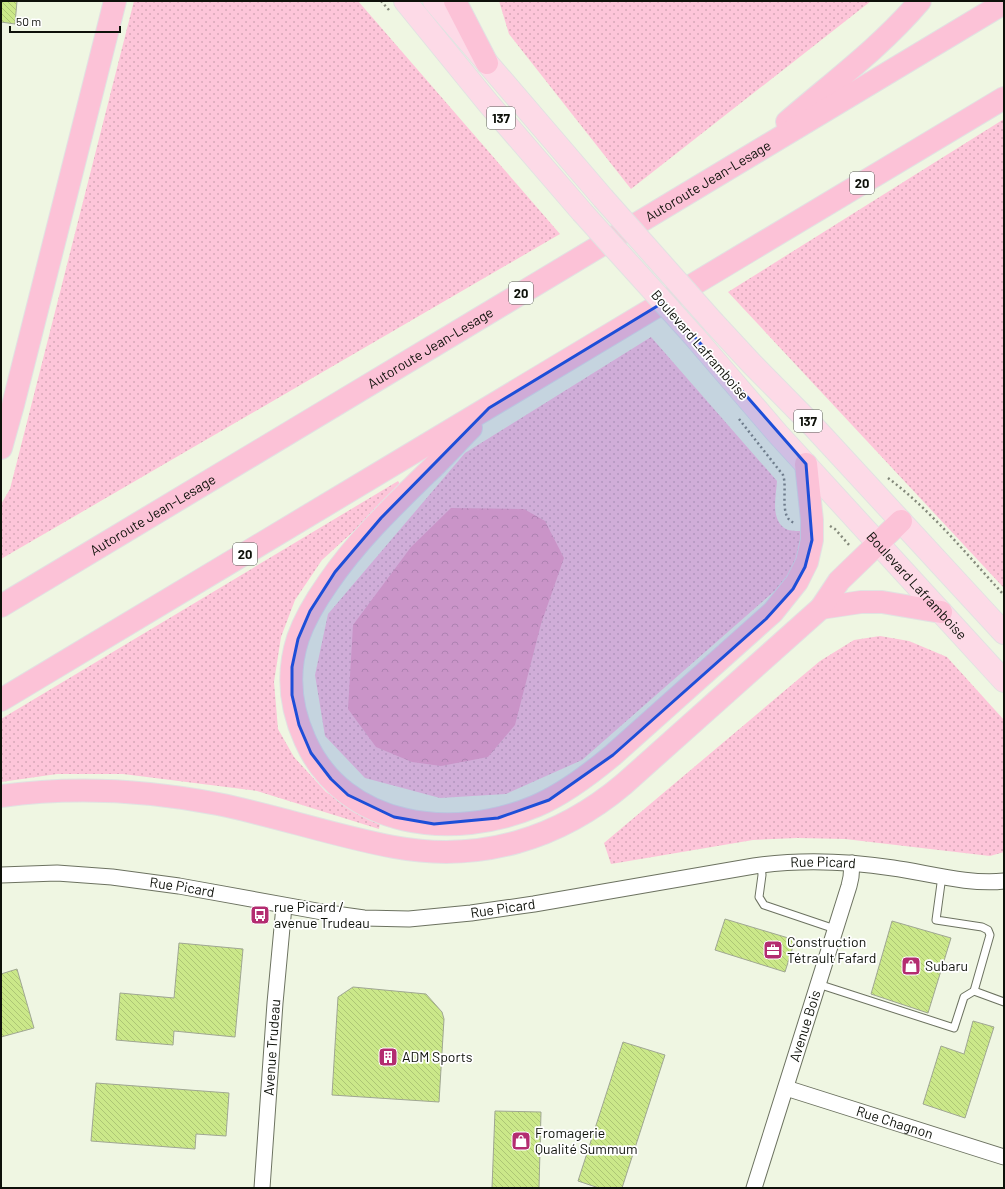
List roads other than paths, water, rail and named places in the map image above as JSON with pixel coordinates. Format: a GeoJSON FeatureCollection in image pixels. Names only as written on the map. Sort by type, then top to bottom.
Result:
{"type":"FeatureCollection","features":[{"type":"Feature","properties":{"kind":"highway"},"geometry":{"type":"LineString","coordinates":[[1,448],[115,1]]}},
{"type":"Feature","properties":{"kind":"highway"},"geometry":{"type":"LineString","coordinates":[[455,1],[487,63]]}},
{"type":"Feature","properties":{"kind":"highway"},"geometry":{"type":"LineString","coordinates":[[734,166],[854,66],[893,30],[920,1]]}},
{"type":"Feature","properties":{"kind":"highway","name":"Autoroute Jean-Lesage"},"geometry":{"type":"LineString","coordinates":[[1,606],[1004,3]]}},
{"type":"Feature","properties":{"kind":"highway","name":"20"},"geometry":{"type":"LineString","coordinates":[[1,700],[1004,98]]}},
{"type":"Feature","properties":{"kind":"highway"},"geometry":{"type":"LineString","coordinates":[[489,408],[429,472],[392,506],[343,562],[322,592],[305,621],[293,658],[291,681],[293,705],[303,736],[317,762],[339,787],[359,802],[382,813],[407,820],[434,824],[473,823],[511,815],[536,806],[562,793],[588,776],[657,716],[773,612],[793,589],[800,577],[808,557],[812,534],[806,464]]}},
{"type":"Feature","properties":{"kind":"highway"},"geometry":{"type":"LineString","coordinates":[[1,796],[69,791],[114,791],[156,794],[223,805],[402,848],[451,852],[479,850],[525,841],[554,830],[585,813],[606,799],[624,784],[821,608],[839,581],[901,521]]}},
{"type":"Feature","properties":{"kind":"highway"},"geometry":{"type":"LineString","coordinates":[[821,608],[861,602],[882,602],[941,612]]}},
{"type":"Feature","properties":{"kind":"main road","name":"Boulevard Laframboise"},"geometry":{"type":"LineString","coordinates":[[405,1],[488,103],[582,212],[693,335],[806,464],[1004,681]]}},
{"type":"Feature","properties":{"kind":"main road","name":"Boulevard Laframboise"},"geometry":{"type":"LineString","coordinates":[[434,1],[536,121],[714,323],[818,431],[1004,633]]}},
{"type":"Feature","properties":{"kind":"street","name":"Rue Picard"},"geometry":{"type":"LineString","coordinates":[[1,874],[57,873],[112,877],[179,886],[284,906],[364,918],[386,919],[423,919],[547,902],[761,865],[810,861],[852,863],[886,867],[978,881],[1004,881]]}},
{"type":"Feature","properties":{"kind":"street","name":"Avenue Bois"},"geometry":{"type":"LineString","coordinates":[[754,1188],[850,881],[852,863]]}},
{"type":"Feature","properties":{"kind":"street","name":"Avenue Trudeau"},"geometry":{"type":"LineString","coordinates":[[262,1188],[277,974],[284,906]]}},
{"type":"Feature","properties":{"kind":"street","name":"Rue Chagnon"},"geometry":{"type":"LineString","coordinates":[[786,1088],[1004,1157]]}},
{"type":"Feature","properties":{"kind":"lane"},"geometry":{"type":"LineString","coordinates":[[761,865],[762,875],[759,898],[764,905],[835,929]]}},
{"type":"Feature","properties":{"kind":"lane"},"geometry":{"type":"LineString","coordinates":[[818,984],[954,1028],[964,997],[974,991],[990,939],[990,933],[982,927],[936,920],[942,876]]}},
{"type":"Feature","properties":{"kind":"lane"},"geometry":{"type":"LineString","coordinates":[[974,991],[1004,1002]]}},
{"type":"Feature","properties":{"kind":"place","name":"rue Picard / avenue Trudeau"},"geometry":{"type":"Point","coordinates":[260,915]}},
{"type":"Feature","properties":{"kind":"place","name":"Construction Tétrault Fafard"},"geometry":{"type":"Point","coordinates":[773,950]}},
{"type":"Feature","properties":{"kind":"place","name":"Subaru"},"geometry":{"type":"Point","coordinates":[911,966]}},
{"type":"Feature","properties":{"kind":"place","name":"ADM Sports"},"geometry":{"type":"Point","coordinates":[388,1057]}},
{"type":"Feature","properties":{"kind":"place","name":"Fromagerie Qualité Summum"},"geometry":{"type":"Point","coordinates":[521,1141]}}]}
